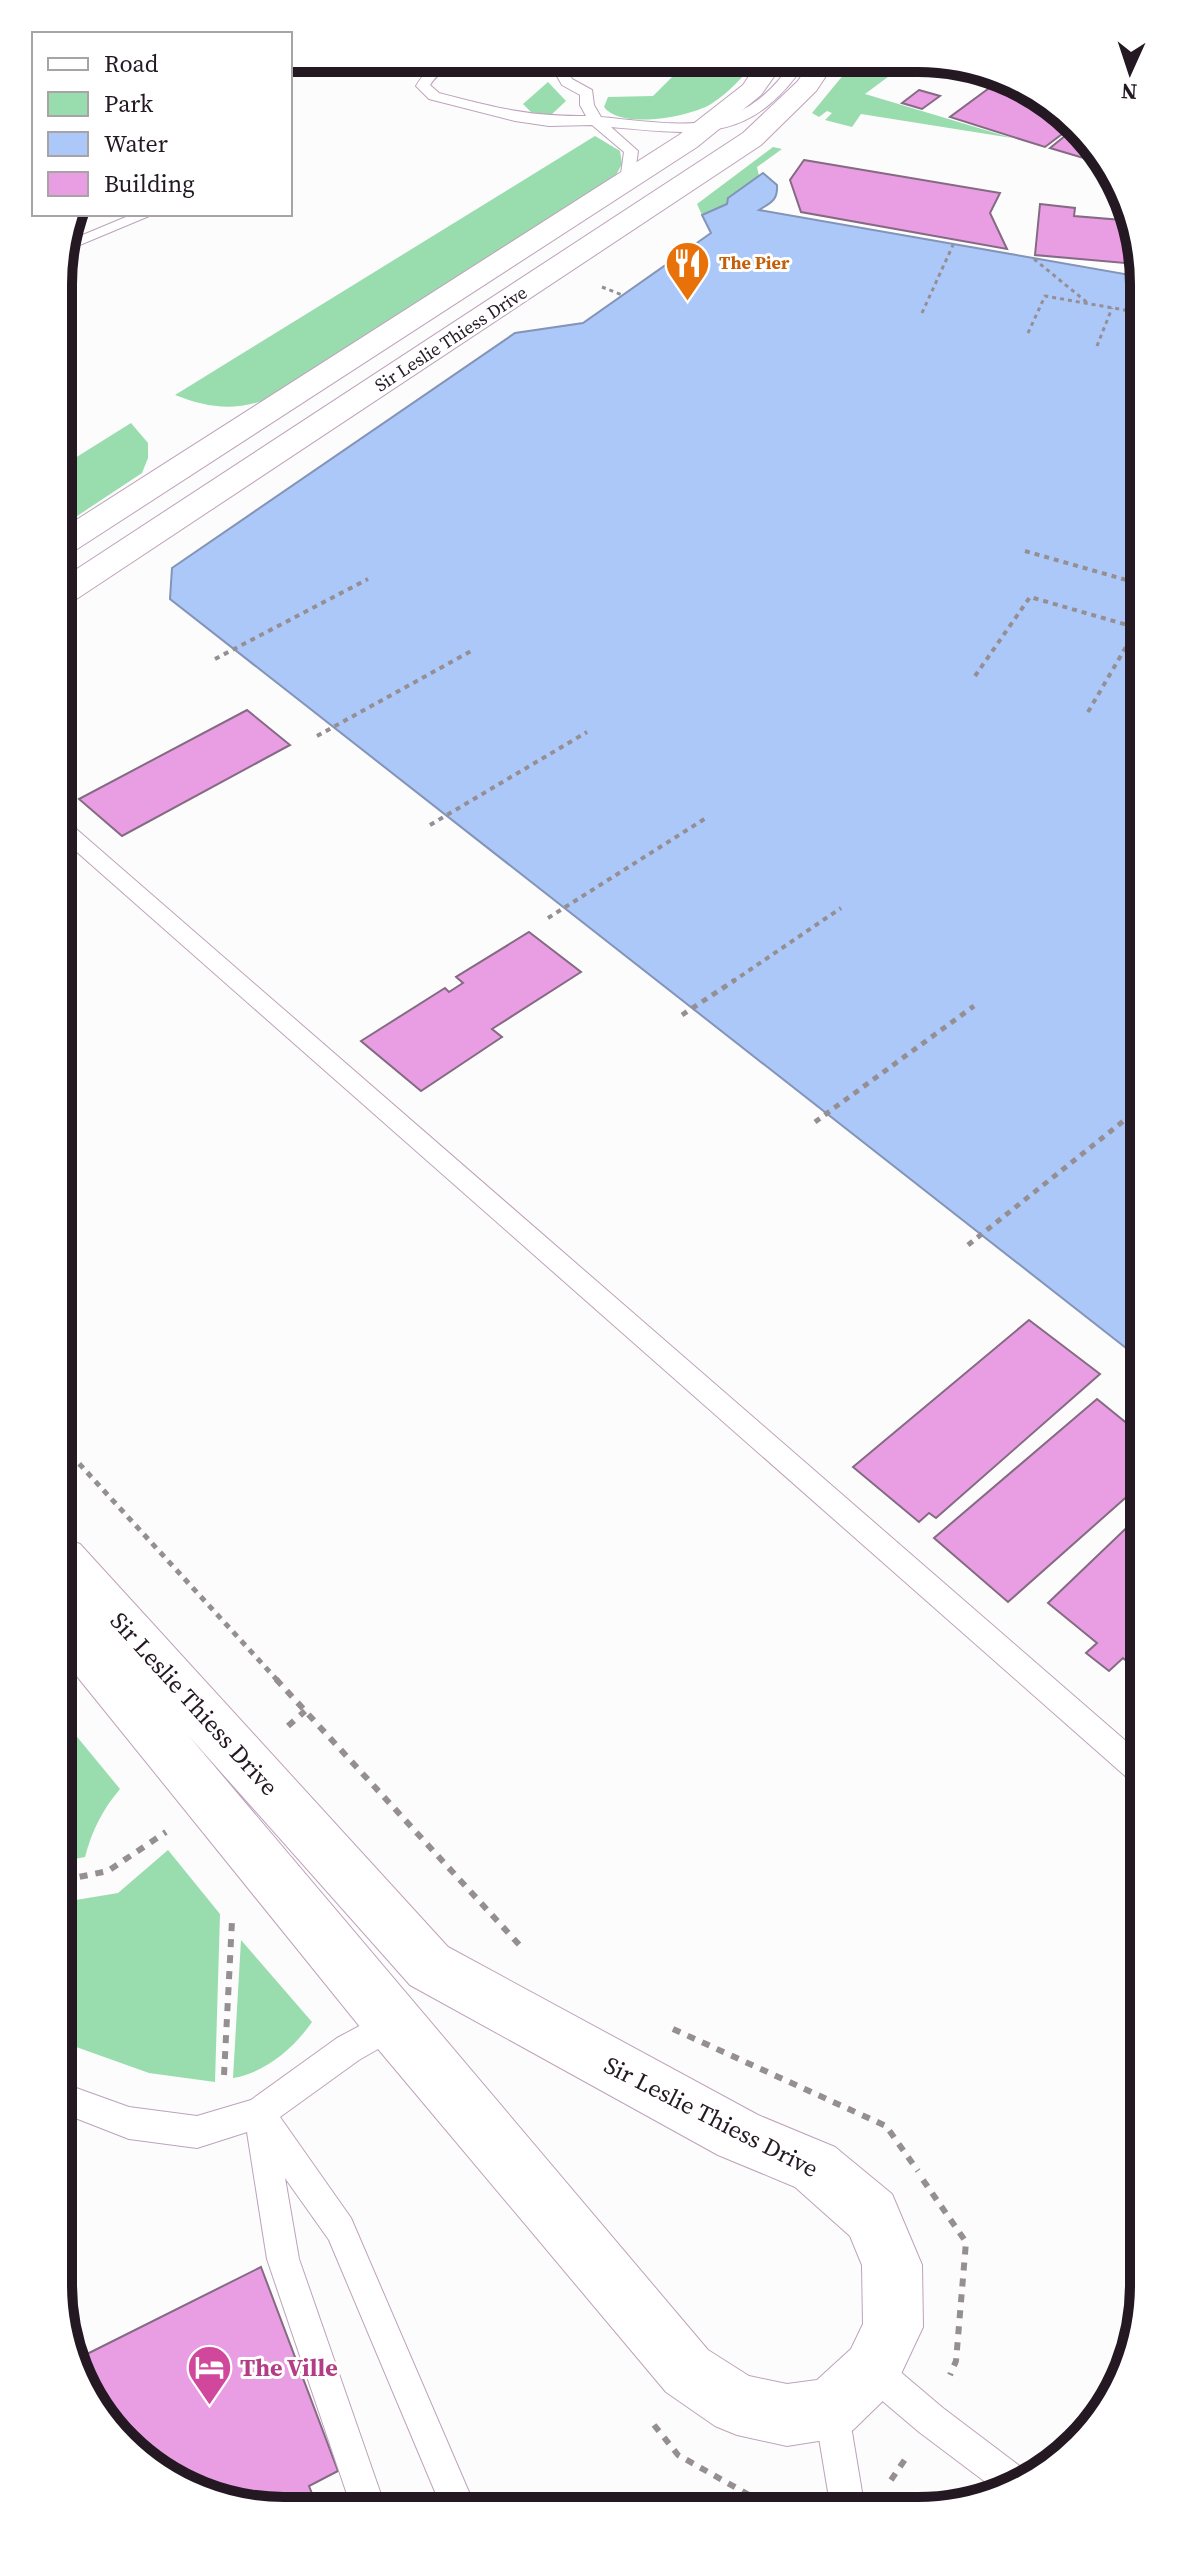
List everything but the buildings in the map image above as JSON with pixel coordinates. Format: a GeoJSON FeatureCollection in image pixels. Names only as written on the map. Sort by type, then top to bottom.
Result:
{"type":"FeatureCollection","features":[{"type":"Feature","properties":{"kind":"street","name":"Sir Leslie Thiess Drive"},"geometry":{"type":"LineString","coordinates":[[72,538],[627,181],[711,124],[752,90],[764,72]]}},
{"type":"Feature","properties":{"kind":"street","name":"Sir Leslie Thiess Drive"},"geometry":{"type":"LineString","coordinates":[[72,587],[752,139],[807,86],[817,72]]}},
{"type":"Feature","properties":{"kind":"street","name":"Sir Leslie Thiess Drive"},"geometry":{"type":"LineString","coordinates":[[72,1569],[429,1966],[738,2135],[815,2167],[871,2215],[892,2265],[893,2327],[872,2370],[831,2408],[787,2415],[737,2404],[687,2371],[393,2023],[72,1632]]}},
{"type":"Feature","properties":{"kind":"lane"},"geometry":{"type":"LineString","coordinates":[[434,72],[423,86],[434,96],[539,120],[596,121],[637,127],[730,121],[759,108],[793,72]]}},
{"type":"Feature","properties":{"kind":"lane"},"geometry":{"type":"LineString","coordinates":[[561,72],[567,82],[587,93],[587,105],[596,121],[631,151],[627,181]]}},
{"type":"Feature","properties":{"kind":"lane"},"geometry":{"type":"LineString","coordinates":[[76,243],[141,216]]}},
{"type":"Feature","properties":{"kind":"lane"},"geometry":{"type":"LineString","coordinates":[[72,837],[1130,1762]]}},
{"type":"Feature","properties":{"kind":"lane"},"geometry":{"type":"LineString","coordinates":[[72,2102],[129,2123],[197,2132],[259,2113],[348,2049],[393,2023]]}},
{"type":"Feature","properties":{"kind":"lane"},"geometry":{"type":"LineString","coordinates":[[259,2113],[340,2229],[454,2497]]}},
{"type":"Feature","properties":{"kind":"lane"},"geometry":{"type":"LineString","coordinates":[[259,2113],[283,2259],[365,2497]]}},
{"type":"Feature","properties":{"kind":"lane"},"geometry":{"type":"LineString","coordinates":[[872,2370],[1007,2477]]}},
{"type":"Feature","properties":{"kind":"lane"},"geometry":{"type":"LineString","coordinates":[[831,2408],[846,2497]]}},
{"type":"Feature","properties":{"kind":"path"},"geometry":{"type":"LineString","coordinates":[[922,313],[953,245]]}},
{"type":"Feature","properties":{"kind":"path"},"geometry":{"type":"LineString","coordinates":[[1034,259],[1089,304]]}},
{"type":"Feature","properties":{"kind":"path"},"geometry":{"type":"LineString","coordinates":[[1028,333],[1045,296],[1130,311]]}},
{"type":"Feature","properties":{"kind":"path"},"geometry":{"type":"LineString","coordinates":[[1097,346],[1112,308]]}},
{"type":"Feature","properties":{"kind":"path"},"geometry":{"type":"LineString","coordinates":[[1025,551],[1130,581]]}},
{"type":"Feature","properties":{"kind":"path"},"geometry":{"type":"LineString","coordinates":[[215,659],[368,579]]}},
{"type":"Feature","properties":{"kind":"path"},"geometry":{"type":"LineString","coordinates":[[975,676],[1030,597],[1130,626]]}},
{"type":"Feature","properties":{"kind":"path"},"geometry":{"type":"LineString","coordinates":[[1088,712],[1130,641]]}},
{"type":"Feature","properties":{"kind":"path"},"geometry":{"type":"LineString","coordinates":[[317,736],[473,650]]}},
{"type":"Feature","properties":{"kind":"path"},"geometry":{"type":"LineString","coordinates":[[430,825],[587,732]]}},
{"type":"Feature","properties":{"kind":"path"},"geometry":{"type":"LineString","coordinates":[[548,918],[706,818]]}},
{"type":"Feature","properties":{"kind":"path"},"geometry":{"type":"LineString","coordinates":[[682,1015],[841,908]]}},
{"type":"Feature","properties":{"kind":"path"},"geometry":{"type":"LineString","coordinates":[[815,1122],[974,1006]]}},
{"type":"Feature","properties":{"kind":"path"},"geometry":{"type":"LineString","coordinates":[[968,1245],[1126,1119]]}},
{"type":"Feature","properties":{"kind":"path"},"geometry":{"type":"LineString","coordinates":[[72,1456],[531,1957]]}},
{"type":"Feature","properties":{"kind":"path"},"geometry":{"type":"LineString","coordinates":[[72,1878],[108,1871],[169,1830]]}},
{"type":"Feature","properties":{"kind":"path"},"geometry":{"type":"LineString","coordinates":[[221,2124],[233,1908]]}},
{"type":"Feature","properties":{"kind":"path"},"geometry":{"type":"LineString","coordinates":[[671,2028],[886,2126],[966,2242],[956,2361],[931,2420],[889,2483]]}},
{"type":"Feature","properties":{"kind":"green space"},"geometry":{"type":"Polygon","coordinates":[[[677,72],[747,72],[718,100],[701,109],[672,117],[625,118],[604,107],[608,97],[653,96],[677,72]]]}},
{"type":"Feature","properties":{"kind":"green space"},"geometry":{"type":"Polygon","coordinates":[[[846,72],[895,72],[865,94],[1012,138],[861,114],[852,127],[825,120],[832,113],[827,111],[819,117],[812,113],[846,72]]]}},
{"type":"Feature","properties":{"kind":"green space"},"geometry":{"type":"Polygon","coordinates":[[[548,82],[566,101],[551,115],[531,112],[523,104],[548,82]]]}},
{"type":"Feature","properties":{"kind":"green space"},"geometry":{"type":"Polygon","coordinates":[[[595,136],[620,151],[622,164],[616,175],[262,401],[218,406],[175,395],[595,136]]]}},
{"type":"Feature","properties":{"kind":"green space"},"geometry":{"type":"Polygon","coordinates":[[[773,147],[782,149],[757,167],[759,176],[728,198],[727,204],[702,215],[697,204],[773,147]]]}},
{"type":"Feature","properties":{"kind":"green space"},"geometry":{"type":"Polygon","coordinates":[[[131,423],[148,443],[148,458],[142,473],[72,519],[72,460],[131,423]]]}},
{"type":"Feature","properties":{"kind":"green space"},"geometry":{"type":"Polygon","coordinates":[[[72,1731],[120,1789],[98,1821],[85,1857],[72,1859],[72,1731]]]}},
{"type":"Feature","properties":{"kind":"green space"},"geometry":{"type":"Polygon","coordinates":[[[168,1850],[220,1914],[215,2082],[149,2073],[72,2046],[72,1901],[118,1893],[168,1850]]]}},
{"type":"Feature","properties":{"kind":"green space"},"geometry":{"type":"Polygon","coordinates":[[[241,1940],[312,2022],[278,2058],[256,2071],[233,2078],[241,1940]]]}},
{"type":"Feature","properties":{"kind":"water"},"geometry":{"type":"Polygon","coordinates":[[[763,173],[777,185],[777,190],[772,201],[759,210],[1129,275],[1130,1351],[170,599],[172,568],[515,333],[583,323],[711,233],[702,215],[727,204],[728,198],[763,173]]]}},
{"type":"Feature","properties":{"kind":"place","name":"The Pier"},"geometry":{"type":"Point","coordinates":[688,302]}},
{"type":"Feature","properties":{"kind":"place","name":"The Ville"},"geometry":{"type":"Point","coordinates":[209,2407]}}]}
